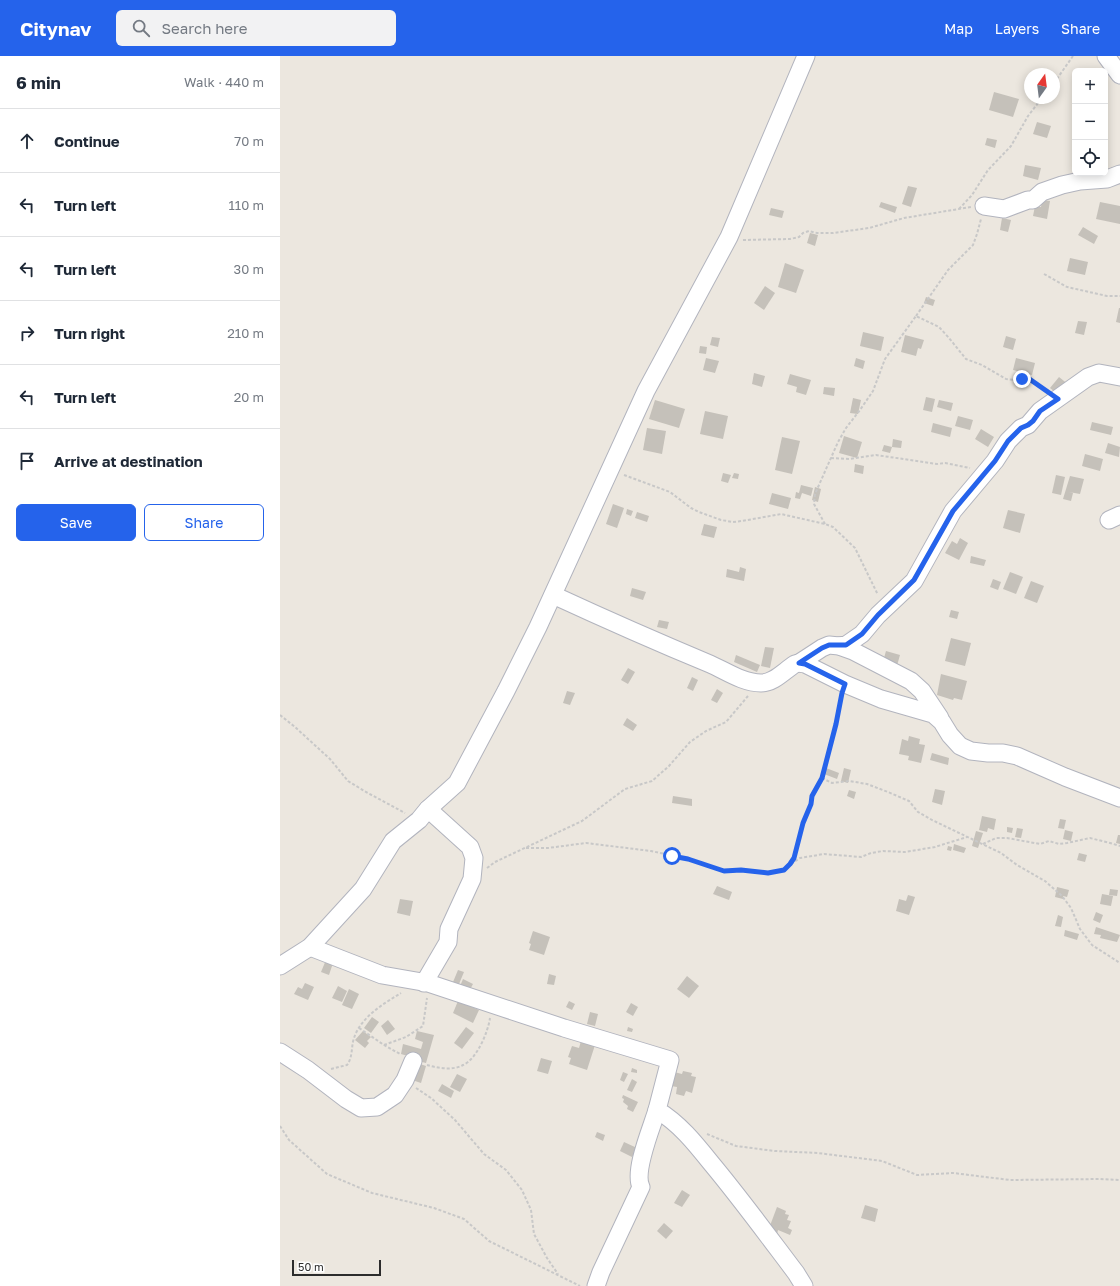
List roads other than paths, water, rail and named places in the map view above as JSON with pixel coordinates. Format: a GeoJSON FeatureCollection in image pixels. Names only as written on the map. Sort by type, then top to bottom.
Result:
{"type":"FeatureCollection","features":[{"type":"Feature","properties":{"kind":"street"},"geometry":{"type":"LineString","coordinates":[[281,968],[310,947],[363,889],[392,841],[423,815],[457,782],[506,691],[553,595],[646,390],[724,245],[806,56]]}},
{"type":"Feature","properties":{"kind":"street"},"geometry":{"type":"LineString","coordinates":[[1106,56],[1120,75]]}},
{"type":"Feature","properties":{"kind":"street"},"geometry":{"type":"LineString","coordinates":[[984,206],[1004,209],[1028,200],[1033,200],[1042,192],[1062,185],[1080,181],[1107,179],[1120,174]]}},
{"type":"Feature","properties":{"kind":"street"},"geometry":{"type":"LineString","coordinates":[[553,595],[631,631],[711,664],[740,678],[754,683],[771,681],[795,664],[822,648],[829,645],[846,645],[862,634],[881,612],[914,580],[953,511],[995,461],[1008,441],[1021,428],[1033,421],[1040,411],[1088,377],[1099,373],[1120,377]]}},
{"type":"Feature","properties":{"kind":"street"},"geometry":{"type":"LineString","coordinates":[[839,646],[853,651],[911,681],[922,691],[950,736],[960,746],[971,751],[988,753],[1003,752],[1017,756],[1065,777],[1120,798]]}},
{"type":"Feature","properties":{"kind":"street"},"geometry":{"type":"LineString","coordinates":[[799,663],[805,664],[845,684],[888,701],[933,714],[942,722]]}},
{"type":"Feature","properties":{"kind":"street"},"geometry":{"type":"LineString","coordinates":[[423,815],[470,848],[474,858],[472,880],[449,930],[448,942],[424,983]]}},
{"type":"Feature","properties":{"kind":"street"},"geometry":{"type":"LineString","coordinates":[[310,947],[382,975],[424,983],[670,1060],[657,1110],[640,1163],[638,1182],[641,1187],[601,1272],[596,1286]]}},
{"type":"Feature","properties":{"kind":"street"},"geometry":{"type":"LineString","coordinates":[[280,1052],[361,1108],[377,1107],[395,1095],[405,1080],[413,1061]]}},
{"type":"Feature","properties":{"kind":"street"},"geometry":{"type":"LineString","coordinates":[[657,1110],[671,1118],[691,1138],[723,1177],[796,1273],[804,1286]]}}]}
